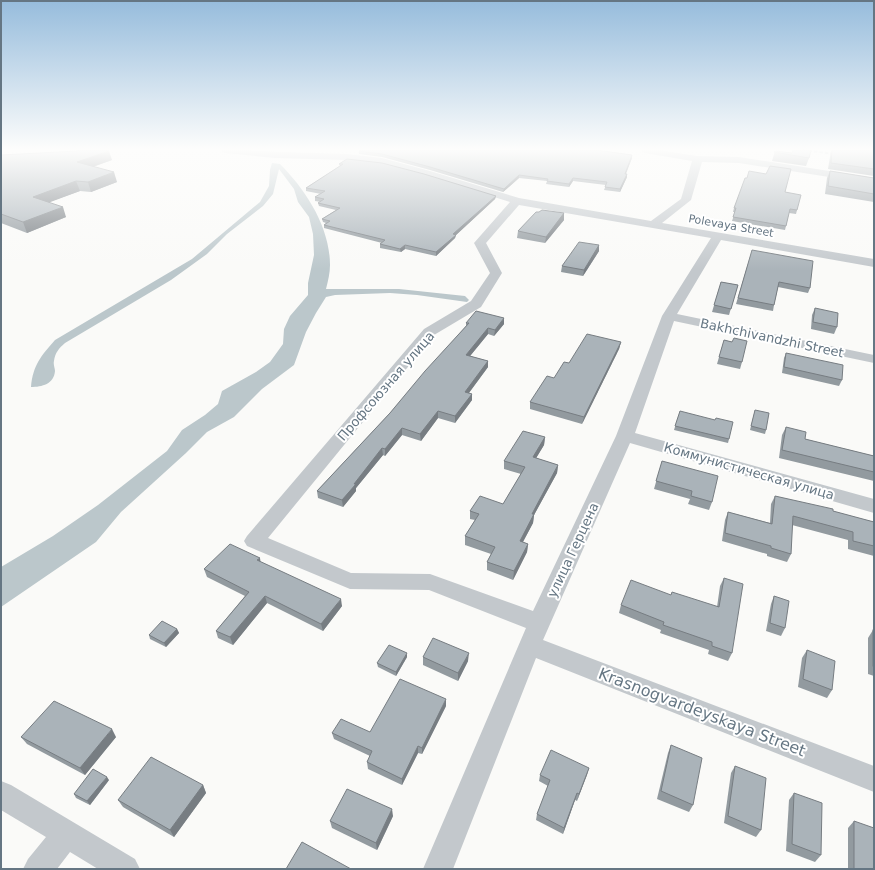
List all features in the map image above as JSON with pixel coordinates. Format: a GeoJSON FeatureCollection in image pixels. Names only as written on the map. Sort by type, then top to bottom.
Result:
{"type":"FeatureCollection","features":[{"type":"Feature","properties":{"kind":"street","name":"Polevaya Street"},"geometry":{"type":"LineString","coordinates":[[484,191],[517,201],[874,263]]}},
{"type":"Feature","properties":{"kind":"street"},"geometry":{"type":"LineString","coordinates":[[652,225],[686,200],[689,191]]}},
{"type":"Feature","properties":{"kind":"street","name":"Профсоюзная улица"},"geometry":{"type":"LineString","coordinates":[[254,541],[429,332],[476,304],[496,273],[480,243],[517,201]]}},
{"type":"Feature","properties":{"kind":"street","name":"улица Герцена"},"geometry":{"type":"LineString","coordinates":[[438,869],[534,634],[625,436],[669,316],[718,236]]}},
{"type":"Feature","properties":{"kind":"street","name":"Bakhchivandzhi Street"},"geometry":{"type":"LineString","coordinates":[[669,316],[874,359]]}},
{"type":"Feature","properties":{"kind":"street","name":"Коммунистическая улица"},"geometry":{"type":"LineString","coordinates":[[625,436],[874,506]]}},
{"type":"Feature","properties":{"kind":"street","name":"Krasnogvardeyskaya Street"},"geometry":{"type":"LineString","coordinates":[[254,541],[350,581],[430,582],[534,634],[874,779]]}},
{"type":"Feature","properties":{"kind":"street"},"geometry":{"type":"LineString","coordinates":[[1,795],[125,869]]}},
{"type":"Feature","properties":{"kind":"street"},"geometry":{"type":"LineString","coordinates":[[38,869],[66,835]]}},
{"type":"Feature","properties":{"kind":"shaded area"},"geometry":{"type":"Polygon","coordinates":[[[266,191],[274,191],[273,194],[263,206],[227,234],[207,254],[171,280],[65,343],[55,356],[55,371],[50,382],[31,387],[38,361],[55,340],[192,259],[260,202],[266,191]]]}},
{"type":"Feature","properties":{"kind":"shaded area"},"geometry":{"type":"Polygon","coordinates":[[[294,191],[303,191],[315,210],[326,237],[330,265],[326,289],[399,289],[465,296],[469,300],[467,302],[390,293],[335,295],[326,297],[306,332],[294,365],[262,389],[234,417],[207,432],[121,512],[96,542],[1,607],[1,567],[53,536],[98,505],[167,451],[182,430],[205,415],[218,404],[222,391],[256,372],[270,362],[283,344],[284,329],[290,316],[308,295],[308,283],[314,255],[313,234],[309,217],[298,202],[294,191]]]}},
{"type":"Feature","properties":{"kind":"building"},"geometry":{"type":"Polygon","coordinates":[[[1,191],[50,191],[33,197],[63,207],[23,222],[1,214],[1,191]]]}},
{"type":"Feature","properties":{"kind":"building"},"geometry":{"type":"Polygon","coordinates":[[[322,191],[478,191],[496,196],[453,234],[456,235],[436,252],[405,245],[400,249],[380,244],[385,240],[324,225],[330,221],[322,219],[340,208],[318,203],[324,199],[315,197],[325,191],[322,191]]]}},
{"type":"Feature","properties":{"kind":"building"},"geometry":{"type":"Polygon","coordinates":[[[740,191],[785,191],[785,192],[801,195],[797,210],[790,209],[786,226],[733,217],[736,208],[734,208],[740,191]]]}},
{"type":"Feature","properties":{"kind":"building"},"geometry":{"type":"Polygon","coordinates":[[[854,191],[874,191],[874,194],[854,191]]]}},
{"type":"Feature","properties":{"kind":"building"},"geometry":{"type":"Polygon","coordinates":[[[542,210],[564,213],[546,237],[518,231],[536,212],[542,210]]]}},
{"type":"Feature","properties":{"kind":"building"},"geometry":{"type":"Polygon","coordinates":[[[579,242],[599,245],[584,270],[562,266],[579,242]]]}},
{"type":"Feature","properties":{"kind":"building"},"geometry":{"type":"Polygon","coordinates":[[[752,250],[813,261],[810,288],[779,282],[774,305],[738,298],[752,250]]]}},
{"type":"Feature","properties":{"kind":"building"},"geometry":{"type":"Polygon","coordinates":[[[721,282],[738,285],[731,309],[714,305],[721,282]]]}},
{"type":"Feature","properties":{"kind":"building"},"geometry":{"type":"Polygon","coordinates":[[[815,308],[838,313],[837,327],[813,322],[815,308]]]}},
{"type":"Feature","properties":{"kind":"building"},"geometry":{"type":"Polygon","coordinates":[[[476,311],[504,318],[495,330],[488,328],[466,355],[488,361],[465,392],[472,394],[455,416],[438,411],[420,434],[402,428],[385,449],[382,448],[354,484],[356,484],[342,500],[317,491],[390,413],[425,371],[469,323],[466,323],[476,311]]]}},
{"type":"Feature","properties":{"kind":"building"},"geometry":{"type":"Polygon","coordinates":[[[587,334],[621,342],[584,417],[530,402],[547,376],[554,378],[564,362],[569,363],[587,334]]]}},
{"type":"Feature","properties":{"kind":"building"},"geometry":{"type":"Polygon","coordinates":[[[734,338],[747,341],[742,362],[719,357],[724,340],[732,342],[734,338]]]}},
{"type":"Feature","properties":{"kind":"building"},"geometry":{"type":"Polygon","coordinates":[[[786,353],[843,365],[842,380],[784,367],[786,353]]]}},
{"type":"Feature","properties":{"kind":"building"},"geometry":{"type":"Polygon","coordinates":[[[755,410],[769,413],[766,430],[751,426],[755,410]]]}},
{"type":"Feature","properties":{"kind":"building"},"geometry":{"type":"Polygon","coordinates":[[[680,411],[715,420],[716,418],[733,422],[729,439],[675,426],[680,411]]]}},
{"type":"Feature","properties":{"kind":"building"},"geometry":{"type":"Polygon","coordinates":[[[786,427],[806,432],[805,439],[874,456],[874,472],[782,450],[786,427]]]}},
{"type":"Feature","properties":{"kind":"building"},"geometry":{"type":"Polygon","coordinates":[[[523,431],[545,437],[533,457],[558,465],[532,514],[534,514],[520,541],[528,544],[514,571],[487,562],[495,547],[465,536],[479,514],[470,511],[480,496],[503,504],[525,467],[504,461],[523,431]]]}},
{"type":"Feature","properties":{"kind":"building"},"geometry":{"type":"Polygon","coordinates":[[[662,461],[718,476],[712,502],[691,496],[692,491],[656,481],[662,461]]]}},
{"type":"Feature","properties":{"kind":"building"},"geometry":{"type":"Polygon","coordinates":[[[775,496],[833,509],[833,511],[874,522],[874,546],[853,541],[853,532],[793,516],[791,554],[771,548],[771,546],[725,533],[728,512],[772,524],[775,496]]]}},
{"type":"Feature","properties":{"kind":"building"},"geometry":{"type":"Polygon","coordinates":[[[230,544],[260,558],[257,560],[341,599],[321,624],[265,596],[230,637],[216,631],[249,592],[204,569],[230,544]]]}},
{"type":"Feature","properties":{"kind":"building"},"geometry":{"type":"Polygon","coordinates":[[[724,578],[743,584],[732,653],[712,646],[712,642],[663,625],[664,622],[621,605],[631,580],[671,595],[672,592],[719,607],[724,578]]]}},
{"type":"Feature","properties":{"kind":"building"},"geometry":{"type":"Polygon","coordinates":[[[774,596],[789,601],[785,628],[770,623],[774,596]]]}},
{"type":"Feature","properties":{"kind":"building"},"geometry":{"type":"Polygon","coordinates":[[[162,621],[177,629],[164,643],[149,635],[162,621]]]}},
{"type":"Feature","properties":{"kind":"building"},"geometry":{"type":"Polygon","coordinates":[[[874,630],[874,666],[873,666],[874,630]]]}},
{"type":"Feature","properties":{"kind":"building"},"geometry":{"type":"Polygon","coordinates":[[[433,638],[469,653],[458,673],[423,657],[433,638]]]}},
{"type":"Feature","properties":{"kind":"building"},"geometry":{"type":"Polygon","coordinates":[[[389,645],[407,653],[396,672],[377,663],[389,645]]]}},
{"type":"Feature","properties":{"kind":"building"},"geometry":{"type":"Polygon","coordinates":[[[807,650],[835,661],[832,690],[803,679],[807,650]]]}},
{"type":"Feature","properties":{"kind":"building"},"geometry":{"type":"Polygon","coordinates":[[[400,679],[446,699],[422,748],[418,746],[402,779],[367,762],[372,751],[332,733],[341,719],[370,732],[400,679]]]}},
{"type":"Feature","properties":{"kind":"building"},"geometry":{"type":"Polygon","coordinates":[[[54,701],[112,729],[80,768],[21,737],[54,701]]]}},
{"type":"Feature","properties":{"kind":"building"},"geometry":{"type":"Polygon","coordinates":[[[671,745],[702,758],[693,805],[661,791],[671,745]]]}},
{"type":"Feature","properties":{"kind":"building"},"geometry":{"type":"Polygon","coordinates":[[[551,750],[589,768],[579,794],[577,793],[564,828],[537,814],[550,780],[540,775],[551,750]]]}},
{"type":"Feature","properties":{"kind":"building"},"geometry":{"type":"Polygon","coordinates":[[[151,757],[203,785],[170,830],[118,800],[151,757]]]}},
{"type":"Feature","properties":{"kind":"building"},"geometry":{"type":"Polygon","coordinates":[[[735,766],[766,778],[761,830],[728,816],[735,766]]]}},
{"type":"Feature","properties":{"kind":"building"},"geometry":{"type":"Polygon","coordinates":[[[93,769],[107,777],[87,801],[74,794],[93,769]]]}},
{"type":"Feature","properties":{"kind":"building"},"geometry":{"type":"Polygon","coordinates":[[[347,789],[392,809],[376,843],[330,821],[347,789]]]}},
{"type":"Feature","properties":{"kind":"building"},"geometry":{"type":"Polygon","coordinates":[[[794,793],[822,803],[821,855],[792,844],[794,793]]]}},
{"type":"Feature","properties":{"kind":"building"},"geometry":{"type":"Polygon","coordinates":[[[854,821],[874,828],[874,869],[854,869],[854,821]]]}},
{"type":"Feature","properties":{"kind":"building"},"geometry":{"type":"Polygon","coordinates":[[[302,842],[351,869],[286,869],[302,842]]]}}]}
